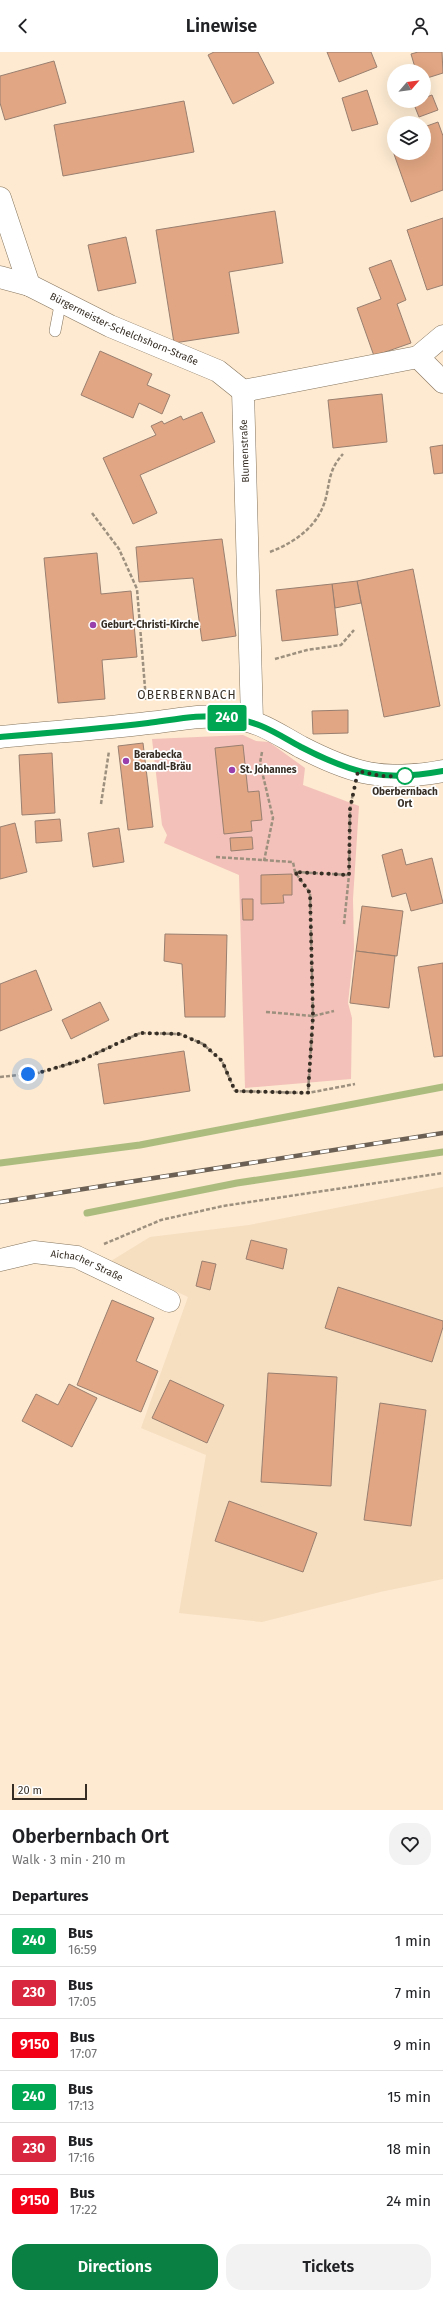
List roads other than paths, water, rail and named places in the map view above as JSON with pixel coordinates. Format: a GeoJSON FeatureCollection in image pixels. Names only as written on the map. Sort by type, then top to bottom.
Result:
{"type":"FeatureCollection","features":[{"type":"Feature","properties":{"kind":"street"},"geometry":{"type":"LineString","coordinates":[[0,198],[29,285]]}},
{"type":"Feature","properties":{"kind":"street","name":"Bürgermeister-Schelchshorn-Straße"},"geometry":{"type":"LineString","coordinates":[[0,277],[29,285],[110,326],[218,371],[243,391]]}},
{"type":"Feature","properties":{"kind":"street"},"geometry":{"type":"LineString","coordinates":[[243,391],[418,357],[443,336]]}},
{"type":"Feature","properties":{"kind":"street"},"geometry":{"type":"LineString","coordinates":[[418,357],[443,382]]}},
{"type":"Feature","properties":{"kind":"street","name":"Blumenstraße"},"geometry":{"type":"LineString","coordinates":[[243,391],[252,721]]}},
{"type":"Feature","properties":{"kind":"street"},"geometry":{"type":"LineString","coordinates":[[0,737],[224,717],[252,721],[275,731],[333,763],[358,771],[381,776],[413,777],[443,771]]}},
{"type":"Feature","properties":{"kind":"street","name":"Aichacher Straße"},"geometry":{"type":"LineString","coordinates":[[0,1260],[34,1252],[77,1257],[169,1301]]}},
{"type":"Feature","properties":{"kind":"lane"},"geometry":{"type":"LineString","coordinates":[[55,331],[61,300]]}},
{"type":"Feature","properties":{"kind":"waterway"},"geometry":{"type":"LineString","coordinates":[[0,1163],[140,1145],[443,1087]]}},
{"type":"Feature","properties":{"kind":"waterway"},"geometry":{"type":"LineString","coordinates":[[87,1213],[237,1183],[443,1152]]}},
{"type":"Feature","properties":{"kind":"railway"},"geometry":{"type":"LineString","coordinates":[[0,1202],[443,1133]]}},
{"type":"Feature","properties":{"kind":"place","name":"Geburt-Christi-Kirche"},"geometry":{"type":"Point","coordinates":[93,625]}},
{"type":"Feature","properties":{"kind":"place","name":"Berabecka Boandl-Bräu"},"geometry":{"type":"Point","coordinates":[126,761]}},
{"type":"Feature","properties":{"kind":"place","name":"St. Johannes"},"geometry":{"type":"Point","coordinates":[232,770]}},
{"type":"Feature","properties":{"kind":"place","name":"Oberbernbach Ort"},"geometry":{"type":"Point","coordinates":[405,776]}},
{"type":"Feature","properties":{"kind":"district","name":"OBERBERNBACH"},"geometry":{"type":"Point","coordinates":[187,695]}}]}
